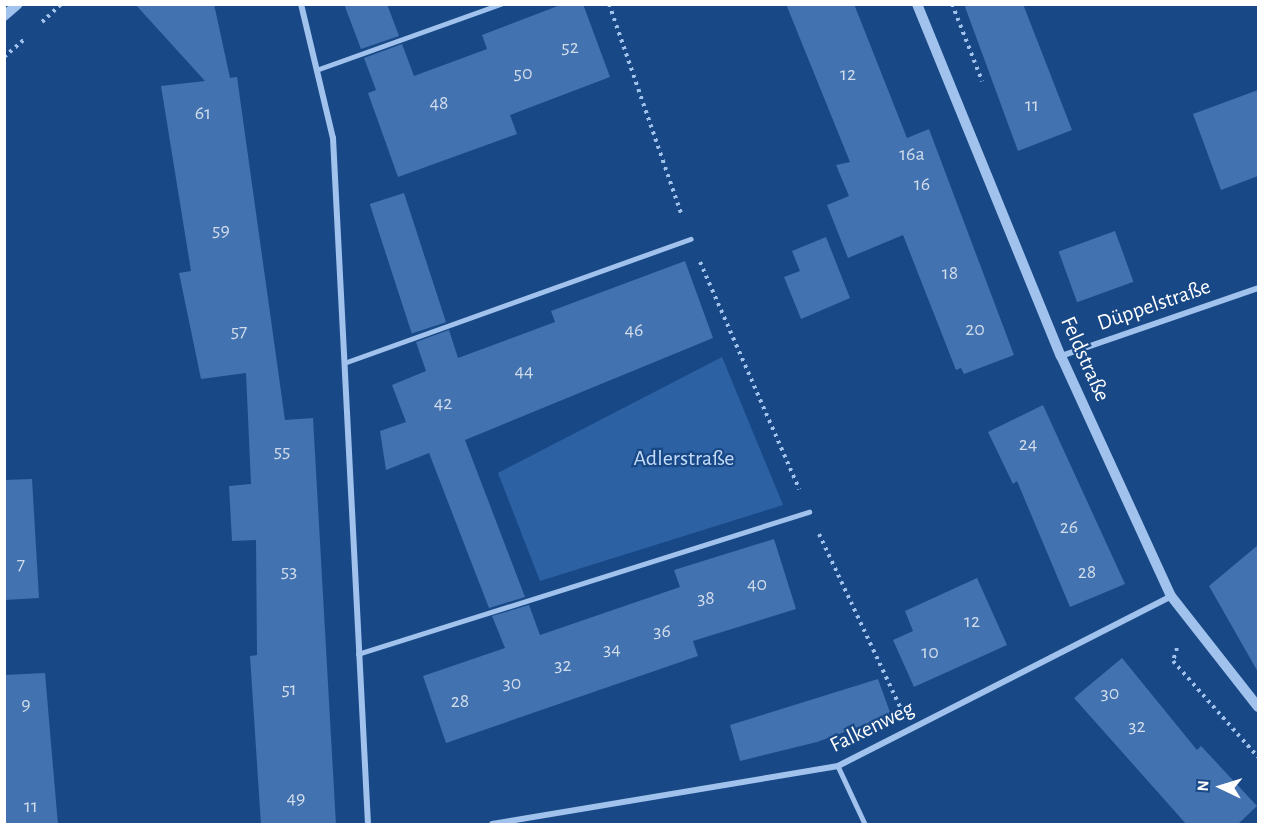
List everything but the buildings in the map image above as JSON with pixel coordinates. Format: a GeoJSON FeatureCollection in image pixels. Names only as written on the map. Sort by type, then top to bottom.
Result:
{"type":"FeatureCollection","features":[{"type":"Feature","properties":{"kind":"street"},"geometry":{"type":"LineString","coordinates":[[4,16],[18,4]]}},
{"type":"Feature","properties":{"kind":"street"},"geometry":{"type":"LineString","coordinates":[[301,4],[319,69],[333,138],[368,825]]}},
{"type":"Feature","properties":{"kind":"street","name":"Feldstraße"},"geometry":{"type":"LineString","coordinates":[[917,4],[1061,356],[1171,596],[1258,706]]}},
{"type":"Feature","properties":{"kind":"street","name":"Düppelstraße"},"geometry":{"type":"LineString","coordinates":[[1061,356],[1258,288]]}},
{"type":"Feature","properties":{"kind":"street","name":"Falkenweg"},"geometry":{"type":"LineString","coordinates":[[492,825],[838,766],[1171,596]]}},
{"type":"Feature","properties":{"kind":"lane"},"geometry":{"type":"LineString","coordinates":[[319,69],[501,4]]}},
{"type":"Feature","properties":{"kind":"lane"},"geometry":{"type":"LineString","coordinates":[[344,363],[690,239]]}},
{"type":"Feature","properties":{"kind":"lane"},"geometry":{"type":"LineString","coordinates":[[358,654],[809,512]]}},
{"type":"Feature","properties":{"kind":"lane"},"geometry":{"type":"LineString","coordinates":[[838,766],[865,825]]}},
{"type":"Feature","properties":{"kind":"path"},"geometry":{"type":"LineString","coordinates":[[609,4],[690,239],[809,512],[910,729]]}},
{"type":"Feature","properties":{"kind":"green space","name":"Adlerstraße"},"geometry":{"type":"Polygon","coordinates":[[[722,357],[783,505],[540,581],[498,473],[722,357]]]}}]}
